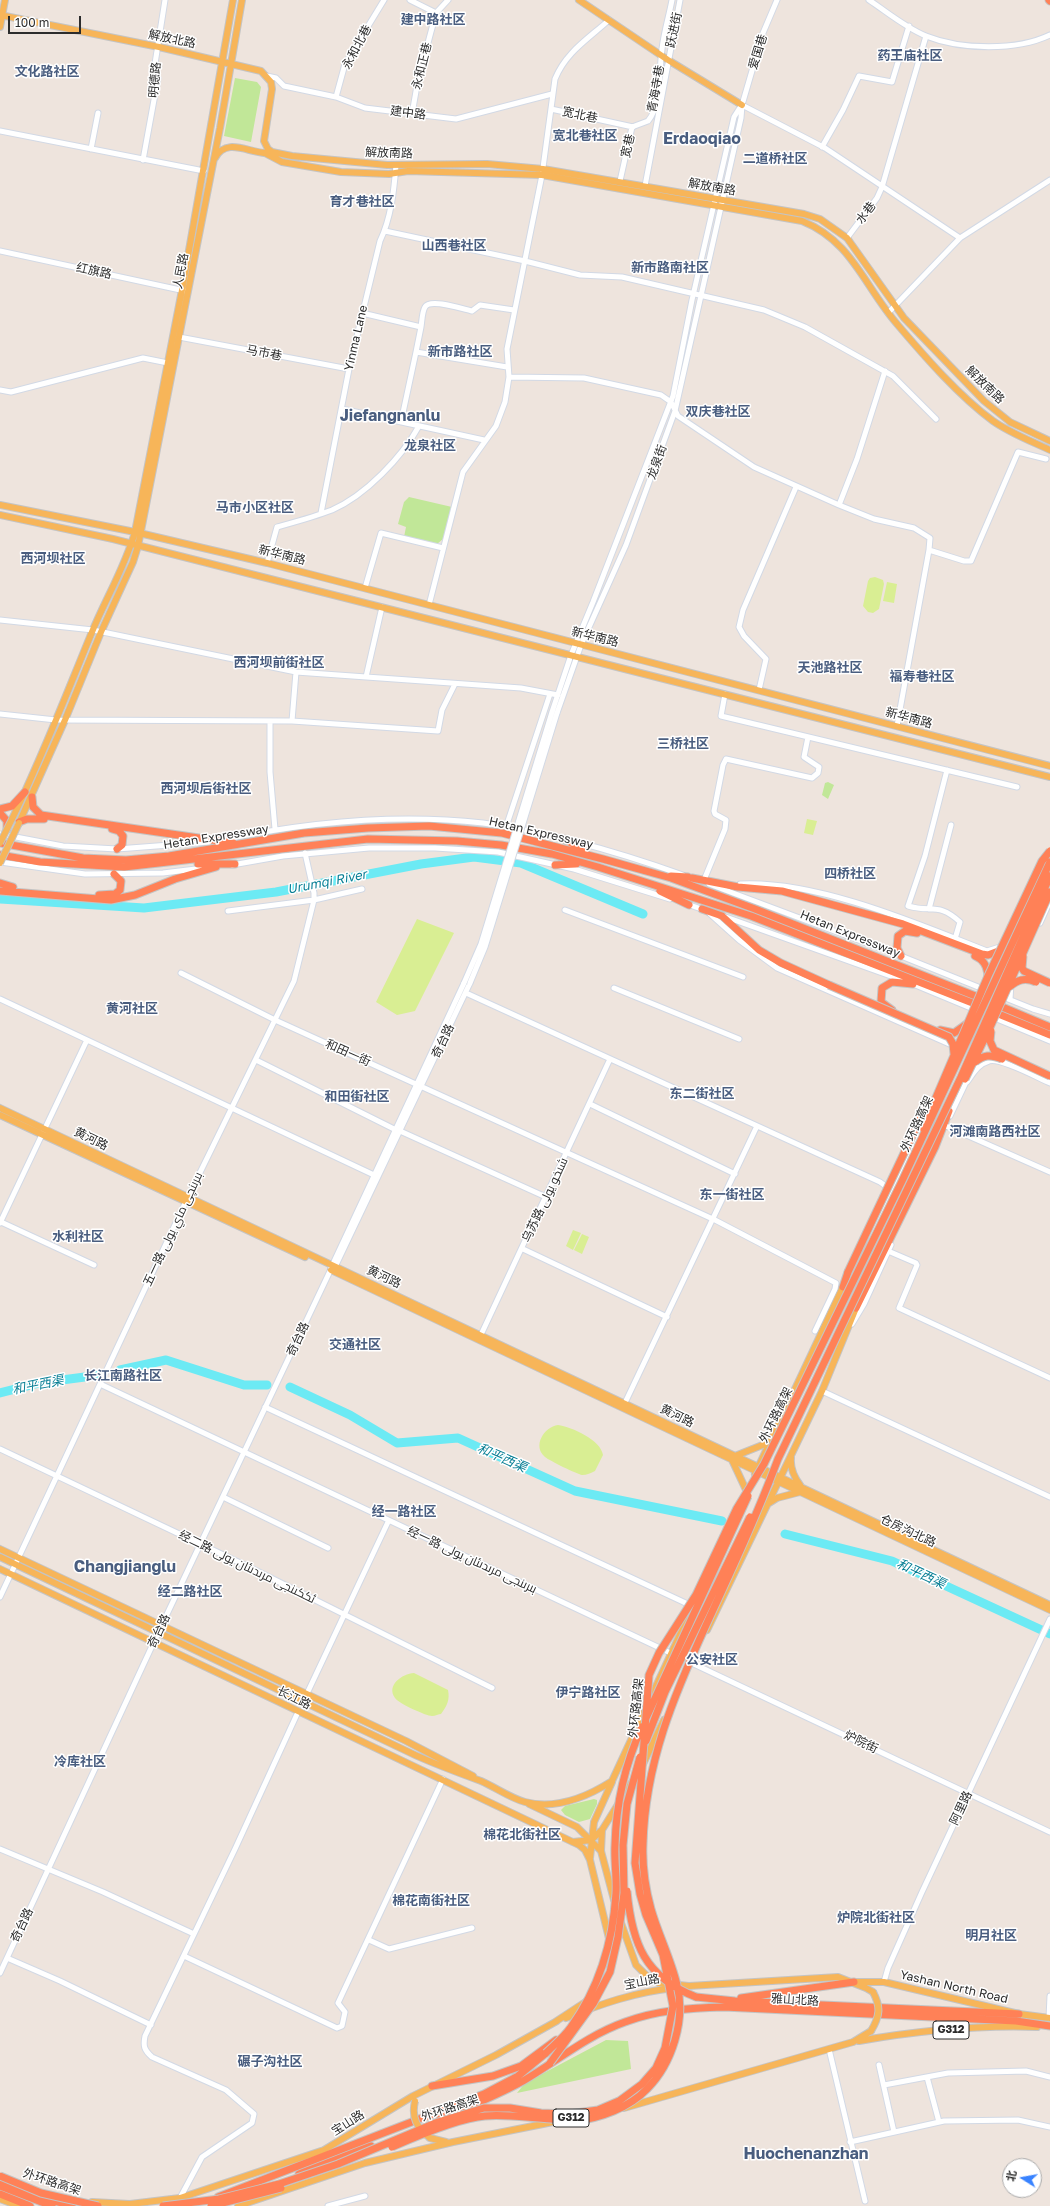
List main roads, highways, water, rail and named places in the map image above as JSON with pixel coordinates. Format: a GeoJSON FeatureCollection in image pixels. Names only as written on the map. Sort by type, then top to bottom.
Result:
{"type":"FeatureCollection","features":[{"type":"Feature","properties":{"kind":"highway"},"geometry":{"type":"LineString","coordinates":[[0,809],[12,806],[25,792]]}},
{"type":"Feature","properties":{"kind":"highway"},"geometry":{"type":"LineString","coordinates":[[32,796],[33,807],[41,815],[241,844]]}},
{"type":"Feature","properties":{"kind":"highway"},"geometry":{"type":"LineString","coordinates":[[0,813],[7,821],[7,829]]}},
{"type":"Feature","properties":{"kind":"highway"},"geometry":{"type":"LineString","coordinates":[[19,823],[36,818],[116,830],[122,833],[124,839],[122,845],[117,849]]}},
{"type":"Feature","properties":{"kind":"highway","name":"Hetan Expressway"},"geometry":{"type":"LineString","coordinates":[[0,843],[83,858],[126,860],[169,856],[304,833],[368,828],[430,826],[502,833],[595,856],[659,875],[755,909],[1050,1027]]}},
{"type":"Feature","properties":{"kind":"highway"},"geometry":{"type":"LineString","coordinates":[[564,839],[595,856]]}},
{"type":"Feature","properties":{"kind":"highway","name":"Hetan Expressway"},"geometry":{"type":"LineString","coordinates":[[0,854],[40,862],[82,866],[124,867],[174,863],[311,845],[368,840],[457,841],[501,845],[552,854],[751,916],[1050,1035]]}},
{"type":"Feature","properties":{"kind":"highway"},"geometry":{"type":"LineString","coordinates":[[903,1179],[936,1094],[970,1022],[988,976],[1042,861],[1050,852]]}},
{"type":"Feature","properties":{"kind":"highway","name":"外环路高架"},"geometry":{"type":"LineString","coordinates":[[163,2206],[219,2199],[279,2184],[338,2164],[438,2122],[484,2108],[510,2108],[541,2113],[569,2114],[598,2110],[620,2101],[642,2084],[656,2068],[665,2048],[673,2006],[663,1955],[646,1915],[640,1894],[635,1863],[649,1675],[659,1653],[696,1595],[736,1508],[759,1467],[903,1179],[1050,862]]}},
{"type":"Feature","properties":{"kind":"highway"},"geometry":{"type":"LineString","coordinates":[[174,863],[235,864]]}},
{"type":"Feature","properties":{"kind":"highway"},"geometry":{"type":"LineString","coordinates":[[555,865],[585,864]]}},
{"type":"Feature","properties":{"kind":"highway"},"geometry":{"type":"LineString","coordinates":[[0,891],[111,900],[136,895],[175,879],[216,867]]}},
{"type":"Feature","properties":{"kind":"highway"},"geometry":{"type":"LineString","coordinates":[[0,883],[9,887],[101,895],[115,894],[120,890],[121,881],[114,874]]}},
{"type":"Feature","properties":{"kind":"highway"},"geometry":{"type":"LineString","coordinates":[[659,875],[690,877],[723,885],[782,891],[915,928],[982,954],[992,954],[1001,950]]}},
{"type":"Feature","properties":{"kind":"highway","name":"外环路高架"},"geometry":{"type":"LineString","coordinates":[[211,2206],[282,2188],[437,2129],[483,2116],[508,2115],[574,2121],[603,2115],[625,2106],[651,2084],[662,2070],[671,2050],[680,2005],[677,1984],[652,1911],[643,1865],[647,1793],[656,1750],[666,1719],[682,1678],[763,1501],[778,1459],[961,1078],[1050,876]]}},
{"type":"Feature","properties":{"kind":"highway"},"geometry":{"type":"LineString","coordinates":[[640,882],[689,905]]}},
{"type":"Feature","properties":{"kind":"highway"},"geometry":{"type":"LineString","coordinates":[[900,1205],[973,1064],[1050,892]]}},
{"type":"Feature","properties":{"kind":"highway"},"geometry":{"type":"LineString","coordinates":[[704,910],[722,916],[759,950],[781,963],[948,1037],[953,1044],[954,1055]]}},
{"type":"Feature","properties":{"kind":"highway"},"geometry":{"type":"LineString","coordinates":[[901,956],[897,948],[898,936],[905,931],[922,934],[982,959],[988,976]]}},
{"type":"Feature","properties":{"kind":"highway"},"geometry":{"type":"LineString","coordinates":[[1023,953],[1022,968],[1024,971],[1050,983]]}},
{"type":"Feature","properties":{"kind":"highway"},"geometry":{"type":"LineString","coordinates":[[1007,988],[1021,979],[1027,979],[1050,988]]}},
{"type":"Feature","properties":{"kind":"highway"},"geometry":{"type":"LineString","coordinates":[[913,984],[898,982],[886,984],[882,988],[881,1002],[890,1009],[948,1033],[954,1033],[970,1022]]}},
{"type":"Feature","properties":{"kind":"highway"},"geometry":{"type":"LineString","coordinates":[[991,1025],[990,1041],[994,1050],[1050,1076]]}},
{"type":"Feature","properties":{"kind":"highway"},"geometry":{"type":"LineString","coordinates":[[973,1064],[982,1056],[992,1055],[1050,1080]]}},
{"type":"Feature","properties":{"kind":"highway"},"geometry":{"type":"LineString","coordinates":[[843,1287],[848,1272],[922,1115],[936,1094]]}},
{"type":"Feature","properties":{"kind":"highway"},"geometry":{"type":"LineString","coordinates":[[856,1308],[935,1147],[949,1111]]}},
{"type":"Feature","properties":{"kind":"highway"},"geometry":{"type":"LineString","coordinates":[[550,2063],[593,2004],[610,1972],[618,1937],[624,1893],[623,1845],[627,1804],[633,1776],[665,1692],[778,1459]]}},
{"type":"Feature","properties":{"kind":"highway"},"geometry":{"type":"LineString","coordinates":[[193,2206],[484,2094],[518,2076],[570,2028],[588,2000],[602,1969],[611,1935],[616,1893],[615,1845],[623,1778],[640,1732],[759,1467]]}},
{"type":"Feature","properties":{"kind":"highway"},"geometry":{"type":"LineString","coordinates":[[623,1845],[629,1907],[634,1933],[642,1952],[651,1967],[664,1981],[696,1997],[723,2000],[1019,2014]]}},
{"type":"Feature","properties":{"kind":"highway"},"geometry":{"type":"LineString","coordinates":[[723,2000],[854,1982]]}},
{"type":"Feature","properties":{"kind":"highway","name":"雅山北路"},"geometry":{"type":"LineString","coordinates":[[216,2206],[487,2099],[590,2038],[625,2022],[688,2008],[732,2008],[1016,2021],[1050,2027]]}},
{"type":"Feature","properties":{"kind":"highway"},"geometry":{"type":"LineString","coordinates":[[432,2086],[493,2076],[521,2066],[544,2052]]}},
{"type":"Feature","properties":{"kind":"highway"},"geometry":{"type":"LineString","coordinates":[[324,2150],[344,2148]]}},
{"type":"Feature","properties":{"kind":"highway","name":"外环路高架"},"geometry":{"type":"LineString","coordinates":[[0,2178],[44,2198],[72,2206]]}},
{"type":"Feature","properties":{"kind":"highway","name":"外环路高架"},"geometry":{"type":"LineString","coordinates":[[0,2178],[41,2193],[98,2206]]}},
{"type":"Feature","properties":{"kind":"highway"},"geometry":{"type":"LineString","coordinates":[[0,2186],[52,2206]]}},
{"type":"Feature","properties":{"kind":"highway"},"geometry":{"type":"LineString","coordinates":[[0,2194],[30,2206]]}},
{"type":"Feature","properties":{"kind":"main road"},"geometry":{"type":"LineString","coordinates":[[0,27],[1,15],[5,0]]}},
{"type":"Feature","properties":{"kind":"main road","name":"人民路"},"geometry":{"type":"LineString","coordinates":[[135,545],[179,337],[204,171],[234,0]]}},
{"type":"Feature","properties":{"kind":"main road","name":"人民路"},"geometry":{"type":"LineString","coordinates":[[138,532],[168,363],[212,165],[232,64],[242,0]]}},
{"type":"Feature","properties":{"kind":"main road"},"geometry":{"type":"LineString","coordinates":[[579,0],[661,56],[742,105]]}},
{"type":"Feature","properties":{"kind":"main road","name":"解放北路"},"geometry":{"type":"LineString","coordinates":[[1,15],[159,47],[232,64]]}},
{"type":"Feature","properties":{"kind":"main road"},"geometry":{"type":"LineString","coordinates":[[232,64],[256,69],[267,76],[272,90],[264,136],[265,153]]}},
{"type":"Feature","properties":{"kind":"main road"},"geometry":{"type":"LineString","coordinates":[[264,136],[265,146],[277,153]]}},
{"type":"Feature","properties":{"kind":"main road","name":"解放南路"},"geometry":{"type":"LineString","coordinates":[[212,165],[217,154],[228,147],[234,146],[265,153],[277,153],[345,162],[396,165],[487,164],[620,181],[718,203]]}},
{"type":"Feature","properties":{"kind":"main road","name":"解放南路"},"geometry":{"type":"LineString","coordinates":[[265,153],[282,162],[341,172],[543,172],[718,203],[809,216],[826,222],[847,238],[895,305],[923,338],[989,406],[1010,422],[1050,441]]}},
{"type":"Feature","properties":{"kind":"main road"},"geometry":{"type":"LineString","coordinates":[[718,203],[802,221],[826,232],[851,258],[888,312],[955,389],[992,420],[1050,450]]}},
{"type":"Feature","properties":{"kind":"main road","name":"新华南路"},"geometry":{"type":"LineString","coordinates":[[0,506],[138,532],[267,563],[1050,766]]}},
{"type":"Feature","properties":{"kind":"main road","name":"新华南路"},"geometry":{"type":"LineString","coordinates":[[0,515],[113,539],[1050,777]]}},
{"type":"Feature","properties":{"kind":"main road"},"geometry":{"type":"LineString","coordinates":[[0,843],[25,792],[93,630],[135,545]]}},
{"type":"Feature","properties":{"kind":"main road"},"geometry":{"type":"LineString","coordinates":[[0,863],[32,796],[133,562],[135,545]]}},
{"type":"Feature","properties":{"kind":"main road","name":"黄河路"},"geometry":{"type":"LineString","coordinates":[[0,1108],[44,1132],[733,1458],[759,1467]]}},
{"type":"Feature","properties":{"kind":"main road","name":"黄河路"},"geometry":{"type":"LineString","coordinates":[[0,1115],[44,1132]]}},
{"type":"Feature","properties":{"kind":"main road"},"geometry":{"type":"LineString","coordinates":[[590,1860],[590,1840],[594,1822],[612,1781],[670,1653],[759,1467],[819,1333],[843,1287]]}},
{"type":"Feature","properties":{"kind":"main road"},"geometry":{"type":"LineString","coordinates":[[576,1843],[590,1840],[602,1830],[644,1763],[822,1391],[856,1308]]}},
{"type":"Feature","properties":{"kind":"main road"},"geometry":{"type":"LineString","coordinates":[[747,1492],[733,1458],[770,1442]]}},
{"type":"Feature","properties":{"kind":"main road"},"geometry":{"type":"LineString","coordinates":[[768,1504],[777,1498],[801,1490],[790,1465],[791,1455]]}},
{"type":"Feature","properties":{"kind":"main road","name":"仓房沟北路"},"geometry":{"type":"LineString","coordinates":[[759,1467],[801,1490],[1050,1610]]}},
{"type":"Feature","properties":{"kind":"main road","name":"仓房沟北路"},"geometry":{"type":"LineString","coordinates":[[801,1490],[1050,1605]]}},
{"type":"Feature","properties":{"kind":"main road"},"geometry":{"type":"LineString","coordinates":[[0,1549],[160,1628],[406,1740],[464,1770],[481,1782]]}},
{"type":"Feature","properties":{"kind":"main road","name":"长江路"},"geometry":{"type":"LineString","coordinates":[[0,1557],[160,1628],[302,1702],[422,1758],[525,1802],[558,1803],[589,1795],[612,1781]]}},
{"type":"Feature","properties":{"kind":"main road","name":"长江路"},"geometry":{"type":"LineString","coordinates":[[0,1568],[154,1641],[298,1712],[576,1843]]}},
{"type":"Feature","properties":{"kind":"main road"},"geometry":{"type":"LineString","coordinates":[[525,1802],[577,1827],[601,1851]]}},
{"type":"Feature","properties":{"kind":"main road"},"geometry":{"type":"LineString","coordinates":[[602,1830],[601,1851],[628,1945],[636,1965],[649,1978],[659,1983],[689,1986],[829,1977],[838,1977],[854,1982],[872,1992],[880,2009],[877,2021],[871,2031],[853,2042]]}},
{"type":"Feature","properties":{"kind":"main road"},"geometry":{"type":"LineString","coordinates":[[554,2022],[598,1992],[608,1976],[613,1956],[612,1943],[590,1860],[585,1850],[576,1843]]}},
{"type":"Feature","properties":{"kind":"main road","name":"Yashan North Road"},"geometry":{"type":"LineString","coordinates":[[854,1982],[884,1982],[1019,2014],[1049,2018]]}},
{"type":"Feature","properties":{"kind":"main road","name":"宝山路"},"geometry":{"type":"LineString","coordinates":[[0,2178],[44,2192],[96,2203],[130,2204],[180,2198],[324,2150],[413,2096],[496,2055],[554,2022],[614,1999],[654,1990],[689,1986]]}},
{"type":"Feature","properties":{"kind":"main road","name":"G312"},"geometry":{"type":"LineString","coordinates":[[238,2206],[365,2163],[453,2142],[621,2109],[705,2086],[853,2042],[886,2036],[955,2030],[1017,2026],[1050,2027]]}},
{"type":"Feature","properties":{"kind":"main road"},"geometry":{"type":"LineString","coordinates":[[432,2086],[415,2101],[414,2116],[416,2123],[430,2138],[441,2142],[453,2142]]}},
{"type":"Feature","properties":{"kind":"main road"},"geometry":{"type":"LineString","coordinates":[[0,2200],[19,2206]]}},
{"type":"Feature","properties":{"kind":"waterway","name":"Urumqi River"},"geometry":{"type":"LineString","coordinates":[[0,899],[144,908],[276,892],[421,864],[474,857],[521,863],[643,914]]}},
{"type":"Feature","properties":{"kind":"waterway","name":"和平西渠"},"geometry":{"type":"LineString","coordinates":[[120,1370],[166,1360],[244,1385],[267,1385]]}},
{"type":"Feature","properties":{"kind":"waterway","name":"和平西渠"},"geometry":{"type":"LineString","coordinates":[[0,1393],[39,1383],[100,1375]]}},
{"type":"Feature","properties":{"kind":"waterway","name":"和平西渠"},"geometry":{"type":"LineString","coordinates":[[290,1387],[350,1415],[397,1443],[458,1438],[575,1491],[722,1521]]}},
{"type":"Feature","properties":{"kind":"waterway","name":"和平西渠"},"geometry":{"type":"LineString","coordinates":[[785,1534],[892,1561],[1050,1634]]}},
{"type":"Feature","properties":{"kind":"district","name":"建中路社区"},"geometry":{"type":"Point","coordinates":[433,20]}},
{"type":"Feature","properties":{"kind":"district","name":"药王庙社区"},"geometry":{"type":"Point","coordinates":[910,56]}},
{"type":"Feature","properties":{"kind":"district","name":"文化路社区"},"geometry":{"type":"Point","coordinates":[47,72]}},
{"type":"Feature","properties":{"kind":"district","name":"宽北巷社区"},"geometry":{"type":"Point","coordinates":[585,136]}},
{"type":"Feature","properties":{"kind":"district","name":"Erdaoqiao"},"geometry":{"type":"Point","coordinates":[702,139]}},
{"type":"Feature","properties":{"kind":"district","name":"二道桥社区"},"geometry":{"type":"Point","coordinates":[775,159]}},
{"type":"Feature","properties":{"kind":"district","name":"育才巷社区"},"geometry":{"type":"Point","coordinates":[362,202]}},
{"type":"Feature","properties":{"kind":"district","name":"山西巷社区"},"geometry":{"type":"Point","coordinates":[454,246]}},
{"type":"Feature","properties":{"kind":"district","name":"新市路南社区"},"geometry":{"type":"Point","coordinates":[670,268]}},
{"type":"Feature","properties":{"kind":"district","name":"新市路社区"},"geometry":{"type":"Point","coordinates":[460,352]}},
{"type":"Feature","properties":{"kind":"district","name":"双庆巷社区"},"geometry":{"type":"Point","coordinates":[718,412]}},
{"type":"Feature","properties":{"kind":"district","name":"Jiefangnanlu"},"geometry":{"type":"Point","coordinates":[390,416]}},
{"type":"Feature","properties":{"kind":"district","name":"龙泉社区"},"geometry":{"type":"Point","coordinates":[430,446]}},
{"type":"Feature","properties":{"kind":"district","name":"马市小区社区"},"geometry":{"type":"Point","coordinates":[255,508]}},
{"type":"Feature","properties":{"kind":"district","name":"西河坝社区"},"geometry":{"type":"Point","coordinates":[53,559]}},
{"type":"Feature","properties":{"kind":"district","name":"西河坝前街社区"},"geometry":{"type":"Point","coordinates":[279,663]}},
{"type":"Feature","properties":{"kind":"district","name":"天池路社区"},"geometry":{"type":"Point","coordinates":[830,668]}},
{"type":"Feature","properties":{"kind":"district","name":"福寿巷社区"},"geometry":{"type":"Point","coordinates":[922,677]}},
{"type":"Feature","properties":{"kind":"district","name":"三桥社区"},"geometry":{"type":"Point","coordinates":[683,744]}},
{"type":"Feature","properties":{"kind":"district","name":"西河坝后街社区"},"geometry":{"type":"Point","coordinates":[206,789]}},
{"type":"Feature","properties":{"kind":"district","name":"四桥社区"},"geometry":{"type":"Point","coordinates":[850,874]}},
{"type":"Feature","properties":{"kind":"district","name":"黄河社区"},"geometry":{"type":"Point","coordinates":[132,1009]}},
{"type":"Feature","properties":{"kind":"district","name":"东二街社区"},"geometry":{"type":"Point","coordinates":[702,1094]}},
{"type":"Feature","properties":{"kind":"district","name":"和田街社区"},"geometry":{"type":"Point","coordinates":[357,1097]}},
{"type":"Feature","properties":{"kind":"district","name":"河滩南路西社区"},"geometry":{"type":"Point","coordinates":[995,1132]}},
{"type":"Feature","properties":{"kind":"district","name":"东一街社区"},"geometry":{"type":"Point","coordinates":[732,1195]}},
{"type":"Feature","properties":{"kind":"district","name":"水利社区"},"geometry":{"type":"Point","coordinates":[78,1237]}},
{"type":"Feature","properties":{"kind":"district","name":"交通社区"},"geometry":{"type":"Point","coordinates":[355,1345]}},
{"type":"Feature","properties":{"kind":"district","name":"长江南路社区"},"geometry":{"type":"Point","coordinates":[123,1376]}},
{"type":"Feature","properties":{"kind":"district","name":"经一路社区"},"geometry":{"type":"Point","coordinates":[404,1512]}},
{"type":"Feature","properties":{"kind":"district","name":"Changjianglu"},"geometry":{"type":"Point","coordinates":[125,1567]}},
{"type":"Feature","properties":{"kind":"district","name":"经二路社区"},"geometry":{"type":"Point","coordinates":[190,1592]}},
{"type":"Feature","properties":{"kind":"district","name":"公安社区"},"geometry":{"type":"Point","coordinates":[712,1660]}},
{"type":"Feature","properties":{"kind":"district","name":"伊宁路社区"},"geometry":{"type":"Point","coordinates":[588,1693]}},
{"type":"Feature","properties":{"kind":"district","name":"冷库社区"},"geometry":{"type":"Point","coordinates":[80,1762]}},
{"type":"Feature","properties":{"kind":"district","name":"棉花北街社区"},"geometry":{"type":"Point","coordinates":[522,1835]}},
{"type":"Feature","properties":{"kind":"district","name":"棉花南街社区"},"geometry":{"type":"Point","coordinates":[431,1901]}},
{"type":"Feature","properties":{"kind":"district","name":"炉院北街社区"},"geometry":{"type":"Point","coordinates":[876,1918]}},
{"type":"Feature","properties":{"kind":"district","name":"明月社区"},"geometry":{"type":"Point","coordinates":[991,1936]}},
{"type":"Feature","properties":{"kind":"district","name":"碾子沟社区"},"geometry":{"type":"Point","coordinates":[270,2062]}},
{"type":"Feature","properties":{"kind":"district","name":"Huochenanzhan"},"geometry":{"type":"Point","coordinates":[806,2154]}}]}
